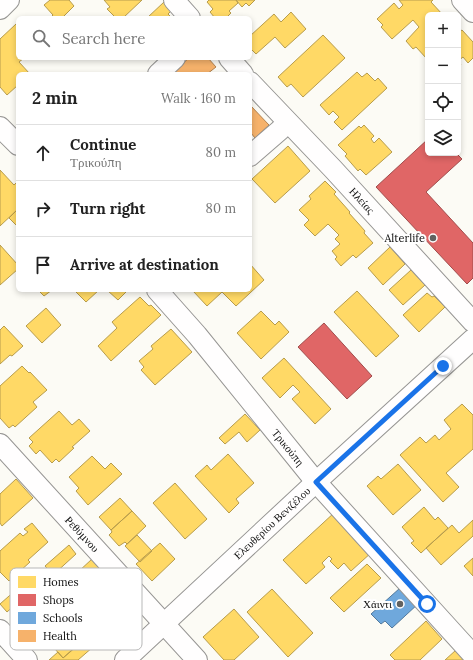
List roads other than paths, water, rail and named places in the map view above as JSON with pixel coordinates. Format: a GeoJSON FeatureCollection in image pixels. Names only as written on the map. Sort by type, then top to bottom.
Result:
{"type":"FeatureCollection","features":[{"type":"Feature","properties":{"kind":"street"},"geometry":{"type":"LineString","coordinates":[[0,8],[9,0]]}},
{"type":"Feature","properties":{"kind":"street"},"geometry":{"type":"LineString","coordinates":[[174,0],[188,16]]}},
{"type":"Feature","properties":{"kind":"street"},"geometry":{"type":"LineString","coordinates":[[462,0],[473,12]]}},
{"type":"Feature","properties":{"kind":"street"},"geometry":{"type":"LineString","coordinates":[[160,72],[173,60]]}},
{"type":"Feature","properties":{"kind":"street"},"geometry":{"type":"LineString","coordinates":[[230,60],[241,72]]}},
{"type":"Feature","properties":{"kind":"street","name":"Ηλείας"},"geometry":{"type":"LineString","coordinates":[[252,84],[333,169],[473,322]]}},
{"type":"Feature","properties":{"kind":"street"},"geometry":{"type":"LineString","coordinates":[[252,154],[287,122]]}},
{"type":"Feature","properties":{"kind":"street"},"geometry":{"type":"LineString","coordinates":[[0,127],[16,143]]}},
{"type":"Feature","properties":{"kind":"street","name":"Τρικούπη"},"geometry":{"type":"LineString","coordinates":[[159,292],[197,335],[316,482],[473,655]]}},
{"type":"Feature","properties":{"kind":"street","name":"Ελευθερίου Βενιζέλου"},"geometry":{"type":"LineString","coordinates":[[142,644],[473,339]]}},
{"type":"Feature","properties":{"kind":"street","name":"Ρεθύμνου"},"geometry":{"type":"LineString","coordinates":[[0,444],[112,568]]}},
{"type":"Feature","properties":{"kind":"street","name":"Ρεθύμνου"},"geometry":{"type":"LineString","coordinates":[[142,601],[196,660]]}},
{"type":"Feature","properties":{"kind":"street"},"geometry":{"type":"LineString","coordinates":[[0,630],[10,641]]}},
{"type":"Feature","properties":{"kind":"street"},"geometry":{"type":"LineString","coordinates":[[18,650],[27,660]]}},
{"type":"Feature","properties":{"kind":"street","name":"Ελευθερίου Βενιζέλου"},"geometry":{"type":"LineString","coordinates":[[125,660],[136,650]]}},
{"type":"Feature","properties":{"kind":"place","name":"Alterlife"},"geometry":{"type":"Point","coordinates":[433,238]}},
{"type":"Feature","properties":{"kind":"place","name":"Χάιντι"},"geometry":{"type":"Point","coordinates":[400,604]}}]}
